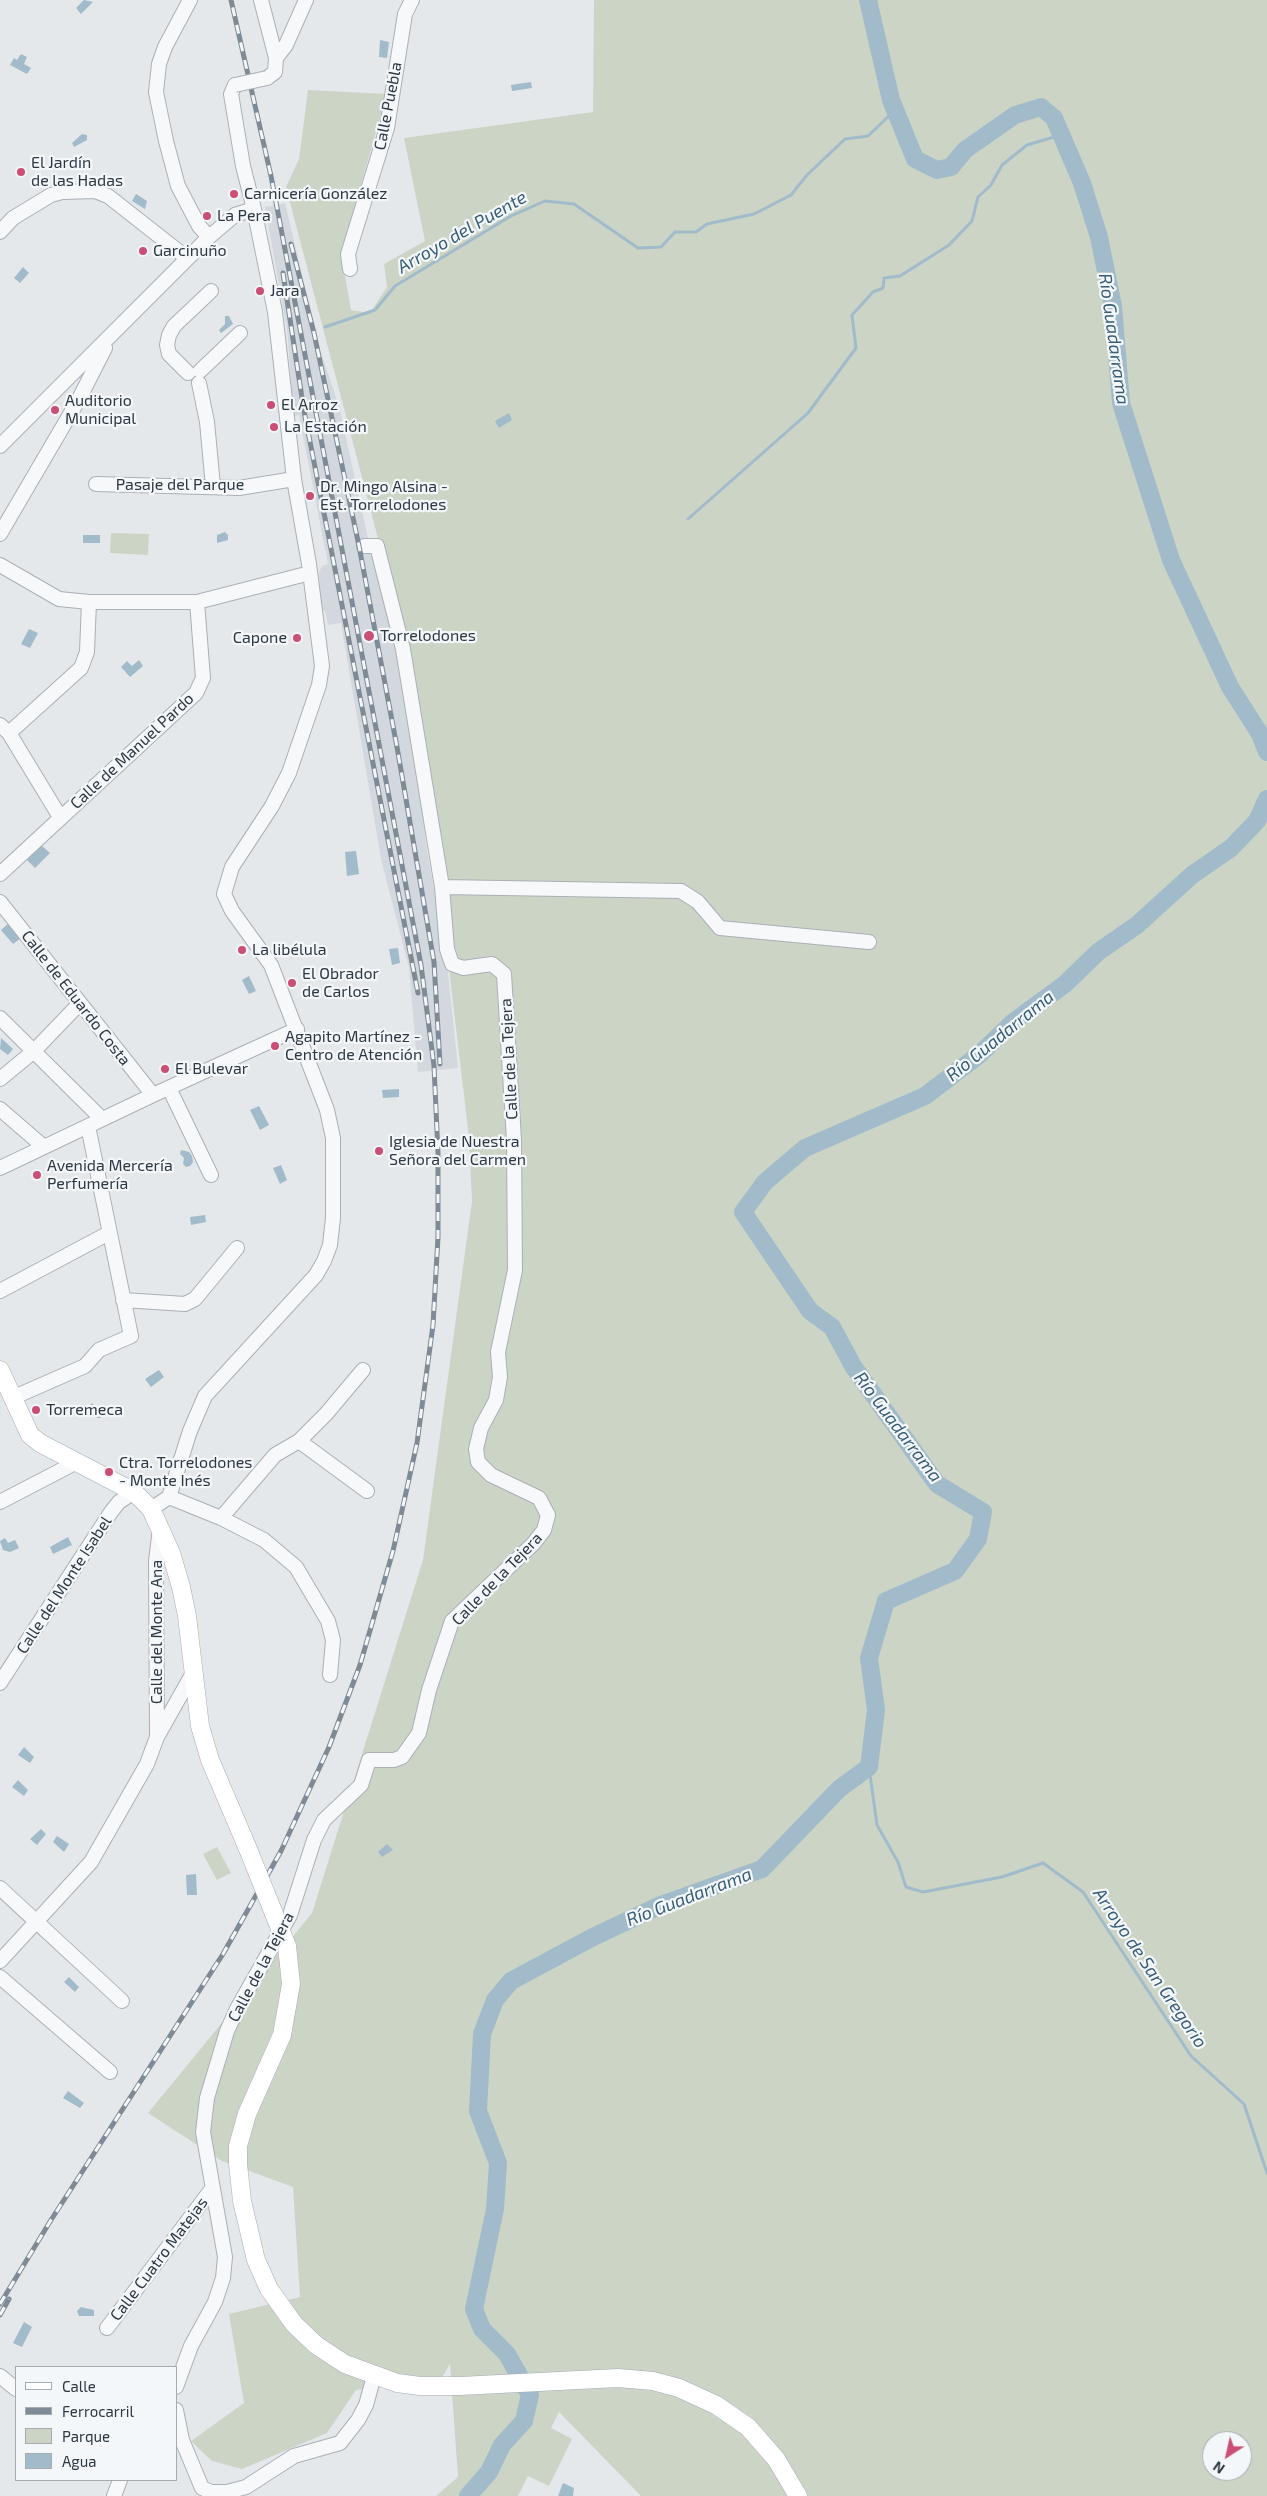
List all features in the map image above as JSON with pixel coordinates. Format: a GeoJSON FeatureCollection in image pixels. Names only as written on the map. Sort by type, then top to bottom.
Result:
{"type":"FeatureCollection","features":[{"type":"Feature","properties":{"kind":"main road"},"geometry":{"type":"LineString","coordinates":[[0,1370],[30,1435],[40,1443],[75,1463],[134,1492],[151,1509],[160,1528],[181,1587],[187,1616],[197,1712],[210,1760],[287,1946],[291,1984],[282,2035],[247,2114],[238,2146],[238,2172],[247,2226],[261,2274],[278,2305],[307,2338],[331,2356],[374,2376],[397,2383],[420,2386],[460,2386],[586,2379],[632,2379],[664,2383],[698,2395],[748,2427],[761,2440],[786,2474],[798,2496]]}},
{"type":"Feature","properties":{"kind":"street"},"geometry":{"type":"LineString","coordinates":[[190,0],[158,64],[156,92],[178,186],[199,226],[209,237]]}},
{"type":"Feature","properties":{"kind":"street"},"geometry":{"type":"LineString","coordinates":[[151,1509],[169,1497],[190,1431],[205,1396],[316,1275],[324,1262],[330,1245],[333,1218],[334,1167],[332,1138],[327,1110],[271,965],[232,911],[224,894],[232,867],[272,806],[289,773],[319,685],[322,666],[310,573],[294,479],[275,312],[254,209],[243,166],[232,94],[235,85],[268,78],[274,72],[276,58],[260,0]]}},
{"type":"Feature","properties":{"kind":"street"},"geometry":{"type":"LineString","coordinates":[[276,58],[282,51],[306,0]]}},
{"type":"Feature","properties":{"kind":"street","name":"Calle Puebla"},"geometry":{"type":"LineString","coordinates":[[350,269],[348,254],[387,128],[405,14],[412,0]]}},
{"type":"Feature","properties":{"kind":"street"},"geometry":{"type":"LineString","coordinates":[[0,232],[13,218],[51,195],[62,192],[95,191],[108,196],[187,258]]}},
{"type":"Feature","properties":{"kind":"street"},"geometry":{"type":"LineString","coordinates":[[1,446],[209,237],[235,215],[254,209]]}},
{"type":"Feature","properties":{"kind":"street"},"geometry":{"type":"LineString","coordinates":[[211,291],[174,326],[169,335],[167,345],[169,354],[196,376],[207,422],[213,486]]}},
{"type":"Feature","properties":{"kind":"street"},"geometry":{"type":"LineString","coordinates":[[196,376],[240,333]]}},
{"type":"Feature","properties":{"kind":"street"},"geometry":{"type":"LineString","coordinates":[[0,534],[79,399],[111,336]]}},
{"type":"Feature","properties":{"kind":"street"},"geometry":{"type":"LineString","coordinates":[[65,382],[78,389],[79,399]]}},
{"type":"Feature","properties":{"kind":"street","name":"Pasaje del Parque"},"geometry":{"type":"LineString","coordinates":[[96,484],[239,488],[294,479]]}},
{"type":"Feature","properties":{"kind":"street","name":"Calle de la Tejera"},"geometry":{"type":"LineString","coordinates":[[178,2382],[191,2346],[215,2302],[223,2278],[224,2257],[202,2132],[207,2098],[227,2030],[236,2009],[290,1916],[314,1840],[324,1820],[361,1785],[368,1760],[394,1760],[402,1757],[418,1733],[429,1690],[452,1621],[533,1544],[544,1530],[548,1515],[538,1498],[491,1475],[478,1462],[476,1449],[481,1428],[496,1400],[500,1377],[498,1352],[515,1270],[514,1140],[504,974],[492,964],[463,968],[452,964],[448,949],[442,887],[403,649],[377,546],[364,546]]}},
{"type":"Feature","properties":{"kind":"street"},"geometry":{"type":"LineString","coordinates":[[0,565],[59,599],[89,602],[197,602],[310,573]]}},
{"type":"Feature","properties":{"kind":"street"},"geometry":{"type":"LineString","coordinates":[[60,817],[5,729],[81,668],[87,652],[89,602]]}},
{"type":"Feature","properties":{"kind":"street","name":"Calle de Manuel Pardo"},"geometry":{"type":"LineString","coordinates":[[0,874],[201,686],[203,678],[197,602]]}},
{"type":"Feature","properties":{"kind":"street"},"geometry":{"type":"LineString","coordinates":[[442,887],[681,891],[698,902],[720,928],[869,942]]}},
{"type":"Feature","properties":{"kind":"street","name":"Calle de Eduardo Costa"},"geometry":{"type":"LineString","coordinates":[[0,902],[153,1094]]}},
{"type":"Feature","properties":{"kind":"street"},"geometry":{"type":"LineString","coordinates":[[0,1079],[34,1051],[80,1003]]}},
{"type":"Feature","properties":{"kind":"street"},"geometry":{"type":"LineString","coordinates":[[0,1018],[102,1119]]}},
{"type":"Feature","properties":{"kind":"street"},"geometry":{"type":"LineString","coordinates":[[0,1168],[153,1094],[297,1029]]}},
{"type":"Feature","properties":{"kind":"street"},"geometry":{"type":"LineString","coordinates":[[169,1088],[211,1175]]}},
{"type":"Feature","properties":{"kind":"street"},"geometry":{"type":"LineString","coordinates":[[0,1109],[44,1147]]}},
{"type":"Feature","properties":{"kind":"street"},"geometry":{"type":"LineString","coordinates":[[12,1398],[85,1366],[99,1350],[131,1336],[88,1126]]}},
{"type":"Feature","properties":{"kind":"street"},"geometry":{"type":"LineString","coordinates":[[0,1290],[109,1233]]}},
{"type":"Feature","properties":{"kind":"street"},"geometry":{"type":"LineString","coordinates":[[123,1300],[185,1304],[195,1299],[237,1248]]}},
{"type":"Feature","properties":{"kind":"street"},"geometry":{"type":"LineString","coordinates":[[221,1518],[275,1455],[300,1441],[326,1414],[363,1370]]}},
{"type":"Feature","properties":{"kind":"street"},"geometry":{"type":"LineString","coordinates":[[300,1441],[367,1491]]}},
{"type":"Feature","properties":{"kind":"street"},"geometry":{"type":"LineString","coordinates":[[0,1502],[75,1463]]}},
{"type":"Feature","properties":{"kind":"street","name":"Calle del Monte Isabel"},"geometry":{"type":"LineString","coordinates":[[0,1683],[111,1512],[119,1502],[134,1492]]}},
{"type":"Feature","properties":{"kind":"street"},"geometry":{"type":"LineString","coordinates":[[169,1497],[221,1518],[264,1540],[296,1567],[328,1621],[333,1640],[330,1674]]}},
{"type":"Feature","properties":{"kind":"street","name":"Calle del Monte Ana"},"geometry":{"type":"LineString","coordinates":[[157,1736],[156,1561],[160,1528]]}},
{"type":"Feature","properties":{"kind":"street","name":"Calle del Monte Ana"},"geometry":{"type":"LineString","coordinates":[[0,1961],[91,1862],[148,1764],[157,1736],[193,1673]]}},
{"type":"Feature","properties":{"kind":"street","name":"Calle del Monte Ana"},"geometry":{"type":"LineString","coordinates":[[157,1736],[185,1708],[197,1712]]}},
{"type":"Feature","properties":{"kind":"street"},"geometry":{"type":"LineString","coordinates":[[0,1888],[37,1920],[122,2001]]}},
{"type":"Feature","properties":{"kind":"street"},"geometry":{"type":"LineString","coordinates":[[0,1977],[110,2072]]}},
{"type":"Feature","properties":{"kind":"street","name":"Calle Cuatro Matejas"},"geometry":{"type":"LineString","coordinates":[[107,2328],[212,2190]]}},
{"type":"Feature","properties":{"kind":"street"},"geometry":{"type":"LineString","coordinates":[[0,2376],[15,2388]]}},
{"type":"Feature","properties":{"kind":"street"},"geometry":{"type":"LineString","coordinates":[[179,2440],[200,2492],[227,2492],[246,2487],[294,2456],[340,2442],[358,2420],[366,2405],[374,2376]]}},
{"type":"Feature","properties":{"kind":"street"},"geometry":{"type":"LineString","coordinates":[[114,2496],[120,2481]]}},
{"type":"Feature","properties":{"kind":"shaded area","name":"Torrelodones"},"geometry":{"type":"Polygon","coordinates":[[[285,203],[319,347],[339,406],[368,538],[364,546],[370,551],[398,647],[416,744],[426,845],[447,963],[458,1068],[418,1072],[409,968],[381,859],[341,623],[328,625],[325,610],[323,612],[320,603],[319,572],[322,566],[328,564],[299,415],[294,416],[287,329],[265,207],[285,203]]]}},
{"type":"Feature","properties":{"kind":"green space"},"geometry":{"type":"Polygon","coordinates":[[[594,0],[1267,0],[1267,2496],[641,2496],[559,2412],[551,2428],[572,2439],[549,2486],[528,2476],[518,2496],[436,2496],[458,2477],[450,2364],[442,2377],[356,2390],[327,2433],[242,2469],[212,2461],[191,2441],[244,2403],[229,2314],[300,2297],[293,2187],[222,2161],[148,2113],[312,1913],[423,1560],[472,1201],[469,1138],[415,680],[286,187],[299,159],[308,90],[387,94],[341,254],[351,310],[370,313],[387,287],[384,264],[425,241],[404,138],[593,112],[594,0]]]}},
{"type":"Feature","properties":{"kind":"green space"},"geometry":{"type":"Polygon","coordinates":[[[111,533],[149,534],[148,555],[110,553],[111,533]]]}},
{"type":"Feature","properties":{"kind":"green space"},"geometry":{"type":"Polygon","coordinates":[[[217,1847],[231,1873],[217,1880],[203,1854],[217,1847]]]}},
{"type":"Feature","properties":{"kind":"water"},"geometry":{"type":"Polygon","coordinates":[[[84,0],[93,2],[81,14],[76,8],[84,0]]]}},
{"type":"Feature","properties":{"kind":"water"},"geometry":{"type":"Polygon","coordinates":[[[380,40],[389,42],[387,58],[379,57],[380,40]]]}},
{"type":"Feature","properties":{"kind":"water"},"geometry":{"type":"Polygon","coordinates":[[[21,54],[27,57],[24,64],[31,68],[27,74],[10,65],[14,58],[17,60],[21,54]]]}},
{"type":"Feature","properties":{"kind":"water"},"geometry":{"type":"Polygon","coordinates":[[[531,82],[532,88],[512,91],[511,85],[531,82]]]}},
{"type":"Feature","properties":{"kind":"water"},"geometry":{"type":"Polygon","coordinates":[[[82,134],[87,135],[87,140],[74,147],[72,143],[82,134]]]}},
{"type":"Feature","properties":{"kind":"water"},"geometry":{"type":"Polygon","coordinates":[[[136,194],[147,201],[145,209],[132,201],[136,194]]]}},
{"type":"Feature","properties":{"kind":"water"},"geometry":{"type":"Polygon","coordinates":[[[23,267],[29,273],[20,283],[14,278],[23,267]]]}},
{"type":"Feature","properties":{"kind":"water"},"geometry":{"type":"Polygon","coordinates":[[[225,316],[229,316],[233,324],[221,333],[219,330],[225,324],[225,316]]]}},
{"type":"Feature","properties":{"kind":"water"},"geometry":{"type":"Polygon","coordinates":[[[509,413],[512,420],[499,428],[495,421],[509,413]]]}},
{"type":"Feature","properties":{"kind":"water"},"geometry":{"type":"Polygon","coordinates":[[[225,532],[228,535],[228,540],[217,543],[217,535],[225,532]]]}},
{"type":"Feature","properties":{"kind":"water"},"geometry":{"type":"Polygon","coordinates":[[[83,535],[100,535],[100,543],[83,543],[83,535]]]}},
{"type":"Feature","properties":{"kind":"water"},"geometry":{"type":"Polygon","coordinates":[[[29,629],[38,633],[30,648],[21,644],[29,629]]]}},
{"type":"Feature","properties":{"kind":"water"},"geometry":{"type":"Polygon","coordinates":[[[139,660],[143,666],[130,677],[121,667],[127,661],[132,666],[139,660]]]}},
{"type":"Feature","properties":{"kind":"water"},"geometry":{"type":"Polygon","coordinates":[[[41,845],[50,853],[35,868],[27,860],[41,845]]]}},
{"type":"Feature","properties":{"kind":"water"},"geometry":{"type":"Polygon","coordinates":[[[356,851],[359,874],[347,876],[345,852],[356,851]]]}},
{"type":"Feature","properties":{"kind":"water"},"geometry":{"type":"Polygon","coordinates":[[[8,924],[20,939],[13,944],[1,930],[8,924]]]}},
{"type":"Feature","properties":{"kind":"water"},"geometry":{"type":"Polygon","coordinates":[[[398,948],[400,963],[392,965],[389,949],[398,948]]]}},
{"type":"Feature","properties":{"kind":"water"},"geometry":{"type":"Polygon","coordinates":[[[249,976],[256,991],[249,994],[242,980],[249,976]]]}},
{"type":"Feature","properties":{"kind":"water"},"geometry":{"type":"Polygon","coordinates":[[[1,1038],[13,1049],[8,1055],[0,1049],[1,1038]]]}},
{"type":"Feature","properties":{"kind":"water"},"geometry":{"type":"Polygon","coordinates":[[[399,1089],[399,1097],[383,1098],[382,1090],[399,1089]]]}},
{"type":"Feature","properties":{"kind":"water"},"geometry":{"type":"Polygon","coordinates":[[[259,1106],[269,1125],[260,1130],[250,1110],[259,1106]]]}},
{"type":"Feature","properties":{"kind":"water"},"geometry":{"type":"Polygon","coordinates":[[[181,1150],[189,1152],[192,1156],[193,1162],[190,1166],[186,1167],[183,1164],[184,1158],[180,1154],[181,1150]]]}},
{"type":"Feature","properties":{"kind":"water"},"geometry":{"type":"Polygon","coordinates":[[[281,1165],[287,1180],[280,1184],[273,1168],[281,1165]]]}},
{"type":"Feature","properties":{"kind":"water"},"geometry":{"type":"Polygon","coordinates":[[[205,1215],[206,1222],[191,1225],[190,1217],[205,1215]]]}},
{"type":"Feature","properties":{"kind":"water"},"geometry":{"type":"Polygon","coordinates":[[[159,1370],[164,1377],[151,1387],[145,1379],[159,1370]]]}},
{"type":"Feature","properties":{"kind":"water"},"geometry":{"type":"Polygon","coordinates":[[[92,1403],[102,1414],[101,1418],[97,1418],[88,1408],[92,1403]]]}},
{"type":"Feature","properties":{"kind":"water"},"geometry":{"type":"Polygon","coordinates":[[[68,1537],[72,1545],[53,1554],[50,1547],[68,1537]]]}},
{"type":"Feature","properties":{"kind":"water"},"geometry":{"type":"Polygon","coordinates":[[[5,1538],[8,1543],[15,1540],[19,1548],[10,1552],[3,1550],[0,1541],[5,1538]]]}},
{"type":"Feature","properties":{"kind":"water"},"geometry":{"type":"Polygon","coordinates":[[[24,1747],[34,1757],[30,1763],[18,1755],[24,1747]]]}},
{"type":"Feature","properties":{"kind":"water"},"geometry":{"type":"Polygon","coordinates":[[[18,1780],[28,1790],[24,1796],[12,1787],[18,1780]]]}},
{"type":"Feature","properties":{"kind":"water"},"geometry":{"type":"Polygon","coordinates":[[[41,1829],[46,1834],[37,1845],[30,1839],[41,1829]]]}},
{"type":"Feature","properties":{"kind":"water"},"geometry":{"type":"Polygon","coordinates":[[[57,1836],[69,1844],[64,1852],[53,1842],[57,1836]]]}},
{"type":"Feature","properties":{"kind":"water"},"geometry":{"type":"Polygon","coordinates":[[[387,1844],[393,1850],[382,1857],[378,1852],[387,1844]]]}},
{"type":"Feature","properties":{"kind":"water"},"geometry":{"type":"Polygon","coordinates":[[[196,1874],[197,1895],[187,1895],[186,1875],[196,1874]]]}},
{"type":"Feature","properties":{"kind":"water"},"geometry":{"type":"Polygon","coordinates":[[[69,1977],[79,1987],[75,1992],[64,1982],[69,1977]]]}},
{"type":"Feature","properties":{"kind":"water"},"geometry":{"type":"Polygon","coordinates":[[[68,2091],[84,2103],[80,2108],[63,2098],[68,2091]]]}},
{"type":"Feature","properties":{"kind":"water"},"geometry":{"type":"Polygon","coordinates":[[[81,2307],[94,2310],[94,2316],[79,2316],[77,2311],[81,2307]]]}},
{"type":"Feature","properties":{"kind":"water"},"geometry":{"type":"Polygon","coordinates":[[[24,2322],[32,2327],[22,2347],[13,2343],[24,2322]]]}},
{"type":"Feature","properties":{"kind":"water"},"geometry":{"type":"Polygon","coordinates":[[[563,2483],[574,2488],[573,2496],[558,2496],[563,2483]]]}},
{"type":"Feature","properties":{"kind":"waterway","name":"Río Guadarrama"},"geometry":{"type":"LineString","coordinates":[[868,0],[891,100],[915,159],[937,170],[951,167],[965,150],[1015,115],[1041,107],[1054,118],[1082,183],[1099,237],[1113,306],[1121,403],[1171,560],[1230,687],[1260,734],[1267,752]]}},
{"type":"Feature","properties":{"kind":"waterway","name":"Arroyo del Puente"},"geometry":{"type":"LineString","coordinates":[[325,327],[375,310],[395,286],[511,216],[545,201],[574,204],[638,248],[661,247],[675,232],[696,232],[707,224],[754,214],[791,195],[807,175],[845,139],[868,136],[895,110]]}},
{"type":"Feature","properties":{"kind":"waterway"},"geometry":{"type":"LineString","coordinates":[[688,519],[808,413],[856,348],[852,315],[873,292],[883,288],[884,278],[900,276],[949,245],[972,221],[978,197],[991,185],[1002,165],[1027,145],[1061,135]]}},
{"type":"Feature","properties":{"kind":"waterway","name":"Río Guadarrama"},"geometry":{"type":"LineString","coordinates":[[468,2496],[489,2472],[502,2445],[524,2421],[530,2395],[507,2354],[482,2329],[474,2309],[495,2209],[498,2163],[478,2111],[482,2034],[495,2000],[511,1981],[593,1937],[661,1905],[762,1869],[839,1789],[869,1767],[876,1710],[869,1658],[886,1601],[955,1571],[978,1539],[983,1512],[937,1484],[853,1366],[832,1327],[810,1311],[743,1212],[765,1182],[805,1148],[925,1096],[980,1054],[1012,1023],[1065,984],[1098,952],[1137,925],[1192,875],[1231,848],[1257,821],[1267,799]]}},
{"type":"Feature","properties":{"kind":"waterway","name":"Arroyo de San Gregorio"},"geometry":{"type":"LineString","coordinates":[[869,1767],[877,1825],[898,1862],[906,1887],[923,1892],[1002,1877],[1043,1863],[1083,1892],[1191,2056],[1244,2104],[1267,2173]]}},
{"type":"Feature","properties":{"kind":"railway"},"geometry":{"type":"LineString","coordinates":[[0,2304],[51,2220],[223,1954],[281,1851],[329,1747],[360,1665],[393,1551],[417,1443],[433,1325],[438,1237],[438,1153],[434,1066],[421,965],[271,176],[231,0]]}},
{"type":"Feature","properties":{"kind":"railway"},"geometry":{"type":"LineString","coordinates":[[291,244],[314,333],[359,546],[397,747],[434,962],[440,1064]]}},
{"type":"Feature","properties":{"kind":"railway"},"geometry":{"type":"LineString","coordinates":[[283,273],[304,411],[418,993]]}},
{"type":"Feature","properties":{"kind":"railway"},"geometry":{"type":"LineString","coordinates":[[0,2315],[9,2299]]}},
{"type":"Feature","properties":{"kind":"place","name":"El Jardín de las Hadas"},"geometry":{"type":"Point","coordinates":[21,172]}},
{"type":"Feature","properties":{"kind":"place","name":"Carnicería González"},"geometry":{"type":"Point","coordinates":[234,194]}},
{"type":"Feature","properties":{"kind":"place","name":"La Pera"},"geometry":{"type":"Point","coordinates":[207,216]}},
{"type":"Feature","properties":{"kind":"place","name":"Garcinuño"},"geometry":{"type":"Point","coordinates":[143,251]}},
{"type":"Feature","properties":{"kind":"place","name":"Jara"},"geometry":{"type":"Point","coordinates":[260,291]}},
{"type":"Feature","properties":{"kind":"place","name":"El Arroz"},"geometry":{"type":"Point","coordinates":[271,405]}},
{"type":"Feature","properties":{"kind":"place","name":"Auditorio Municipal"},"geometry":{"type":"Point","coordinates":[55,410]}},
{"type":"Feature","properties":{"kind":"place","name":"La Estación"},"geometry":{"type":"Point","coordinates":[274,427]}},
{"type":"Feature","properties":{"kind":"place","name":"Dr. Mingo Alsina - Est. Torrelodones"},"geometry":{"type":"Point","coordinates":[310,496]}},
{"type":"Feature","properties":{"kind":"place","name":"Torrelodones"},"geometry":{"type":"Point","coordinates":[369,636]}},
{"type":"Feature","properties":{"kind":"place","name":"Capone"},"geometry":{"type":"Point","coordinates":[297,638]}},
{"type":"Feature","properties":{"kind":"place","name":"La libélula"},"geometry":{"type":"Point","coordinates":[242,950]}},
{"type":"Feature","properties":{"kind":"place","name":"El Obrador de Carlos"},"geometry":{"type":"Point","coordinates":[292,983]}},
{"type":"Feature","properties":{"kind":"place","name":"Agapito Martínez - Centro de Atención"},"geometry":{"type":"Point","coordinates":[275,1046]}},
{"type":"Feature","properties":{"kind":"place","name":"El Bulevar"},"geometry":{"type":"Point","coordinates":[165,1069]}},
{"type":"Feature","properties":{"kind":"place","name":"Iglesia de Nuestra Señora del Carmen"},"geometry":{"type":"Point","coordinates":[379,1151]}},
{"type":"Feature","properties":{"kind":"place","name":"Avenida Mercería Perfumería"},"geometry":{"type":"Point","coordinates":[37,1175]}},
{"type":"Feature","properties":{"kind":"place","name":"Torremeca"},"geometry":{"type":"Point","coordinates":[36,1410]}},
{"type":"Feature","properties":{"kind":"place","name":"Ctra. Torrelodones - Monte Inés"},"geometry":{"type":"Point","coordinates":[109,1472]}}]}
